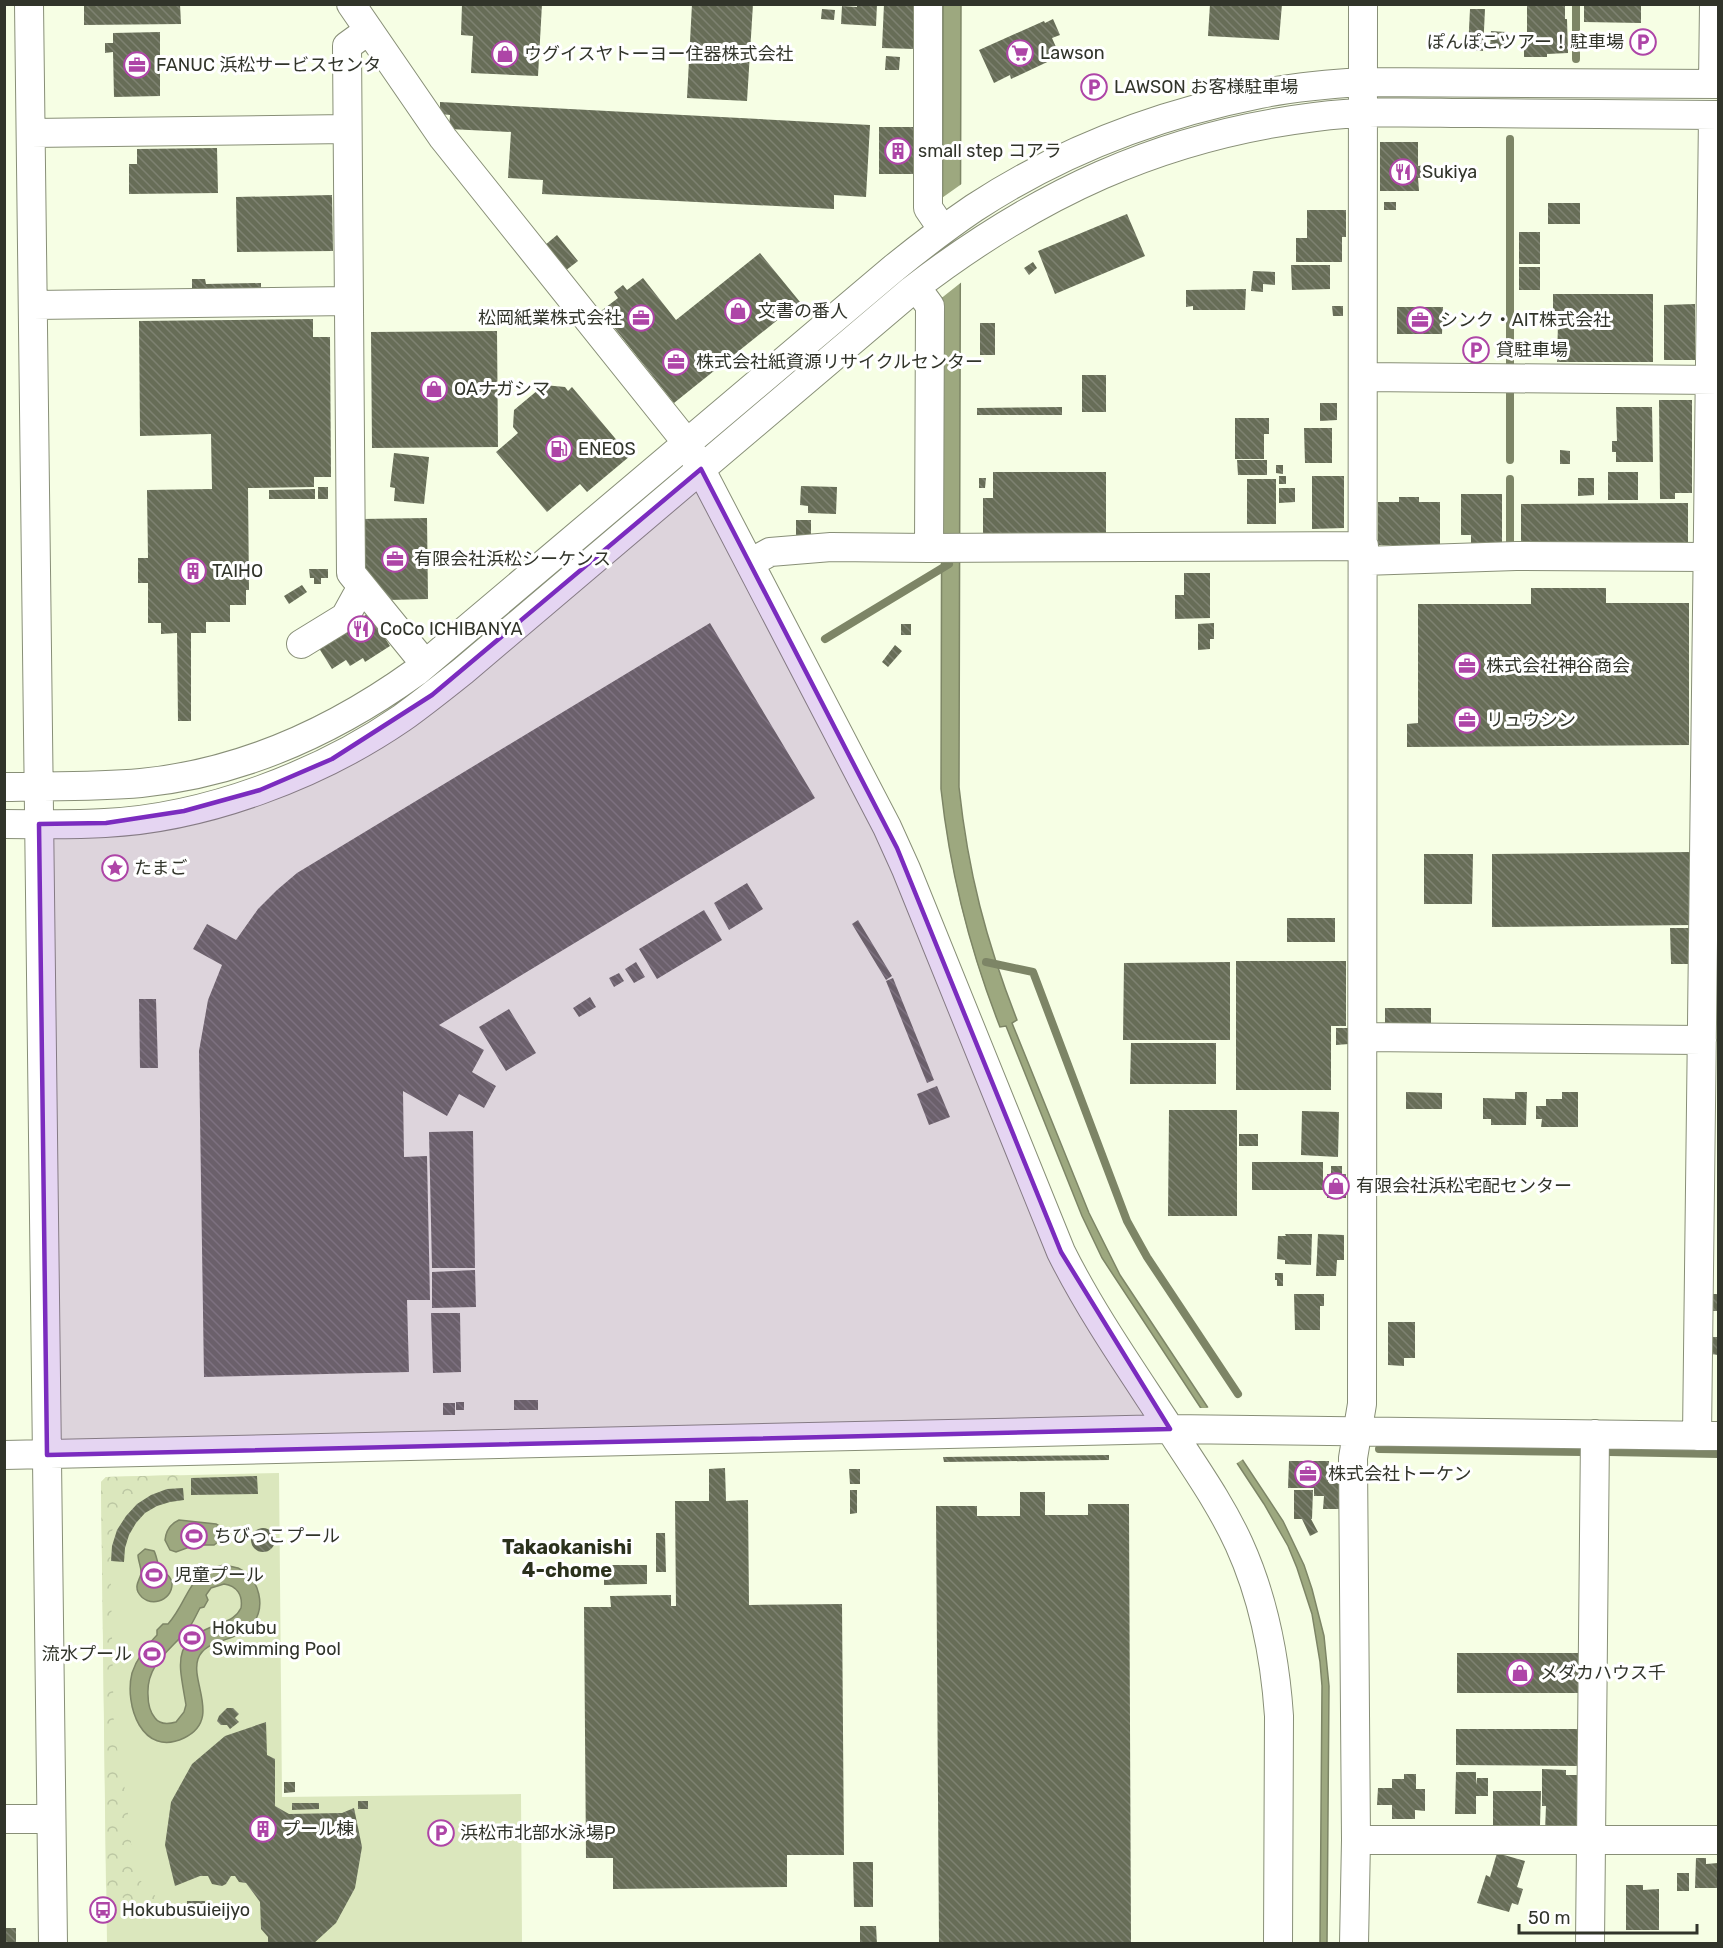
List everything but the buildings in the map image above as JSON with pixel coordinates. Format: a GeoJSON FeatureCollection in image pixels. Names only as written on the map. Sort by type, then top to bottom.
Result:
{"type":"FeatureCollection","features":[{"type":"Feature","properties":{"kind":"street"},"geometry":{"type":"LineString","coordinates":[[29,4],[53,1944]]}},
{"type":"Feature","properties":{"kind":"street"},"geometry":{"type":"LineString","coordinates":[[351,4],[443,138],[687,443],[897,848],[1061,1252],[1085,1296],[1216,1500],[1239,1545],[1257,1592],[1270,1641],[1279,1716],[1278,1944]]}},
{"type":"Feature","properties":{"kind":"street"},"geometry":{"type":"LineString","coordinates":[[928,4],[928,208],[938,228]]}},
{"type":"Feature","properties":{"kind":"street"},"geometry":{"type":"LineString","coordinates":[[1354,1944],[1356,1840],[1353,1458],[1362,1404],[1363,4]]}},
{"type":"Feature","properties":{"kind":"street"},"geometry":{"type":"LineString","coordinates":[[4,787],[105,786],[143,783],[198,773],[252,759],[321,731],[386,694],[425,664],[687,443],[938,228],[1066,156],[1162,118],[1262,93],[1364,82],[1716,84],[1714,4]]}},
{"type":"Feature","properties":{"kind":"street"},"geometry":{"type":"LineString","coordinates":[[369,30],[346,46],[351,573],[425,664]]}},
{"type":"Feature","properties":{"kind":"street"},"geometry":{"type":"LineString","coordinates":[[4,824],[105,823],[184,811],[260,790],[296,775],[341,754],[400,719],[432,695],[926,280],[968,249],[1035,207],[1079,184],[1170,148],[1266,124],[1364,112],[1716,115],[1714,380],[1707,557],[1711,955],[1702,1040],[1708,1436],[1170,1429],[4,1455]]}},
{"type":"Feature","properties":{"kind":"street"},"geometry":{"type":"LineString","coordinates":[[31,133],[347,129]]}},
{"type":"Feature","properties":{"kind":"street"},"geometry":{"type":"LineString","coordinates":[[926,280],[930,306],[931,548]]}},
{"type":"Feature","properties":{"kind":"street"},"geometry":{"type":"LineString","coordinates":[[33,305],[349,301]]}},
{"type":"Feature","properties":{"kind":"street"},"geometry":{"type":"LineString","coordinates":[[1364,377],[1714,380]]}},
{"type":"Feature","properties":{"kind":"street"},"geometry":{"type":"LineString","coordinates":[[750,563],[770,552],[831,547],[1707,557]]}},
{"type":"Feature","properties":{"kind":"street"},"geometry":{"type":"LineString","coordinates":[[301,644],[345,617],[357,597]]}},
{"type":"Feature","properties":{"kind":"street"},"geometry":{"type":"LineString","coordinates":[[1363,1037],[1702,1040]]}},
{"type":"Feature","properties":{"kind":"street"},"geometry":{"type":"LineString","coordinates":[[1590,1944],[1595,1434]]}},
{"type":"Feature","properties":{"kind":"street"},"geometry":{"type":"LineString","coordinates":[[4,1819],[51,1819]]}},
{"type":"Feature","properties":{"kind":"street"},"geometry":{"type":"LineString","coordinates":[[1356,1840],[1719,1840]]}},
{"type":"Feature","properties":{"kind":"highlighted area"},"geometry":{"type":"Polygon","coordinates":[[[701,469],[897,848],[1061,1252],[1170,1429],[47,1455],[39,824],[106,823],[184,811],[260,790],[332,759],[432,695],[701,469]]]}},
{"type":"Feature","properties":{"kind":"green space","name":"Hokubu Swimming Pool"},"geometry":{"type":"Polygon","coordinates":[[[279,1473],[282,1797],[521,1794],[522,1943],[107,1943],[101,1482],[106,1477],[279,1473]]]}},
{"type":"Feature","properties":{"kind":"green space"},"geometry":{"type":"Polygon","coordinates":[[[180,1476],[181,1482],[162,1485],[135,1499],[121,1513],[110,1541],[114,1732],[126,1795],[136,1876],[165,1906],[160,1913],[129,1899],[110,1895],[106,1886],[101,1482],[106,1477],[180,1476]]]}},
{"type":"Feature","properties":{"kind":"shaded area"},"geometry":{"type":"Polygon","coordinates":[[[943,5],[961,5],[959,787],[973,877],[987,934],[1017,1020],[1012,1023],[1089,1213],[1120,1275],[1283,1521],[1304,1565],[1312,1589],[1324,1636],[1329,1686],[1327,1943],[1320,1943],[1322,1686],[1312,1614],[1297,1568],[1288,1546],[1264,1504],[1102,1258],[1082,1216],[1006,1026],[1000,1027],[970,939],[955,880],[941,789],[943,5]]]}},
{"type":"Feature","properties":{"kind":"shaded area","name":"ちびっこプール"},"geometry":{"type":"Polygon","coordinates":[[[179,1520],[216,1524],[222,1530],[223,1538],[214,1545],[195,1545],[176,1552],[170,1550],[165,1540],[166,1533],[171,1525],[179,1520]]]}},
{"type":"Feature","properties":{"kind":"shaded area","name":"児童プール"},"geometry":{"type":"Polygon","coordinates":[[[145,1549],[154,1551],[160,1567],[172,1583],[168,1595],[159,1601],[147,1600],[137,1590],[141,1572],[138,1555],[145,1549]]]}},
{"type":"Feature","properties":{"kind":"shaded area","name":"流水プール"},"geometry":{"type":"Polygon","coordinates":[[[224,1565],[238,1568],[246,1573],[252,1579],[259,1594],[259,1611],[256,1619],[245,1631],[207,1647],[198,1659],[198,1679],[203,1711],[201,1721],[195,1730],[184,1738],[169,1742],[157,1741],[147,1735],[139,1725],[134,1713],[130,1686],[132,1673],[142,1652],[157,1635],[157,1630],[163,1624],[168,1624],[196,1580],[212,1569],[224,1565]],[[224,1584],[211,1588],[206,1595],[208,1600],[204,1607],[200,1608],[188,1629],[155,1666],[148,1684],[148,1698],[152,1713],[159,1722],[176,1722],[184,1712],[186,1705],[180,1665],[185,1646],[203,1631],[232,1618],[241,1608],[238,1592],[224,1584]]]}},
{"type":"Feature","properties":{"kind":"pier"},"geometry":{"type":"Polygon","coordinates":[[[963,183],[963,281],[939,300],[939,200],[963,183]]]}},
{"type":"Feature","properties":{"kind":"pier"},"geometry":{"type":"Polygon","coordinates":[[[1211,1406],[1245,1458],[1234,1465],[1197,1408],[1211,1406]]]}},
{"type":"Feature","properties":{"kind":"waterway"},"geometry":{"type":"LineString","coordinates":[[1576,4],[1576,59]]}},
{"type":"Feature","properties":{"kind":"waterway"},"geometry":{"type":"LineString","coordinates":[[1510,139],[1510,368]]}},
{"type":"Feature","properties":{"kind":"waterway"},"geometry":{"type":"LineString","coordinates":[[1510,389],[1510,460]]}},
{"type":"Feature","properties":{"kind":"waterway"},"geometry":{"type":"LineString","coordinates":[[1506,548],[1510,548],[1510,479]]}},
{"type":"Feature","properties":{"kind":"waterway"},"geometry":{"type":"LineString","coordinates":[[825,639],[949,564]]}},
{"type":"Feature","properties":{"kind":"waterway"},"geometry":{"type":"LineString","coordinates":[[986,962],[1033,972],[1127,1221],[1147,1257],[1238,1394]]}},
{"type":"Feature","properties":{"kind":"waterway"},"geometry":{"type":"LineString","coordinates":[[1379,1449],[1582,1452]]}},
{"type":"Feature","properties":{"kind":"waterway"},"geometry":{"type":"LineString","coordinates":[[1609,1452],[1718,1454]]}},
{"type":"Feature","properties":{"kind":"place","name":"ぽんぽこツアー！駐車場"},"geometry":{"type":"Point","coordinates":[1643,42]}},
{"type":"Feature","properties":{"kind":"place","name":"Lawson"},"geometry":{"type":"Point","coordinates":[1020,53]}},
{"type":"Feature","properties":{"kind":"place","name":"ウグイスヤトーヨー住器株式会社"},"geometry":{"type":"Point","coordinates":[505,54]}},
{"type":"Feature","properties":{"kind":"place","name":"FANUC 浜松サービスセンタ"},"geometry":{"type":"Point","coordinates":[137,65]}},
{"type":"Feature","properties":{"kind":"place","name":"LAWSON お客様駐車場"},"geometry":{"type":"Point","coordinates":[1094,87]}},
{"type":"Feature","properties":{"kind":"place","name":"small step コアラ"},"geometry":{"type":"Point","coordinates":[898,151]}},
{"type":"Feature","properties":{"kind":"place","name":"Sukiya"},"geometry":{"type":"Point","coordinates":[1403,172]}},
{"type":"Feature","properties":{"kind":"place","name":"文書の番人"},"geometry":{"type":"Point","coordinates":[738,311]}},
{"type":"Feature","properties":{"kind":"place","name":"松岡紙業株式会社"},"geometry":{"type":"Point","coordinates":[641,318]}},
{"type":"Feature","properties":{"kind":"place","name":"シンク・AIT株式会社"},"geometry":{"type":"Point","coordinates":[1420,320]}},
{"type":"Feature","properties":{"kind":"place","name":"貸駐車場"},"geometry":{"type":"Point","coordinates":[1476,350]}},
{"type":"Feature","properties":{"kind":"place","name":"株式会社紙資源リサイクルセンター"},"geometry":{"type":"Point","coordinates":[676,362]}},
{"type":"Feature","properties":{"kind":"place","name":"OAナガシマ"},"geometry":{"type":"Point","coordinates":[434,389]}},
{"type":"Feature","properties":{"kind":"place","name":"ENEOS"},"geometry":{"type":"Point","coordinates":[559,449]}},
{"type":"Feature","properties":{"kind":"place","name":"有限会社浜松シーケンス"},"geometry":{"type":"Point","coordinates":[395,559]}},
{"type":"Feature","properties":{"kind":"place","name":"TAIHO"},"geometry":{"type":"Point","coordinates":[193,571]}},
{"type":"Feature","properties":{"kind":"place","name":"CoCo ICHIBANYA"},"geometry":{"type":"Point","coordinates":[361,629]}},
{"type":"Feature","properties":{"kind":"place","name":"株式会社神谷商会"},"geometry":{"type":"Point","coordinates":[1467,666]}},
{"type":"Feature","properties":{"kind":"place","name":"リュウシン"},"geometry":{"type":"Point","coordinates":[1467,720]}},
{"type":"Feature","properties":{"kind":"place","name":"たまご"},"geometry":{"type":"Point","coordinates":[115,868]}},
{"type":"Feature","properties":{"kind":"place","name":"有限会社浜松宅配センター"},"geometry":{"type":"Point","coordinates":[1336,1186]}},
{"type":"Feature","properties":{"kind":"place","name":"株式会社トーケン"},"geometry":{"type":"Point","coordinates":[1308,1474]}},
{"type":"Feature","properties":{"kind":"place","name":"ちびっこプール"},"geometry":{"type":"Point","coordinates":[194,1536]}},
{"type":"Feature","properties":{"kind":"place","name":"児童プール"},"geometry":{"type":"Point","coordinates":[154,1575]}},
{"type":"Feature","properties":{"kind":"place","name":"Hokubu Swimming Pool"},"geometry":{"type":"Point","coordinates":[192,1638]}},
{"type":"Feature","properties":{"kind":"place","name":"流水プール"},"geometry":{"type":"Point","coordinates":[152,1654]}},
{"type":"Feature","properties":{"kind":"place","name":"メダカハウス千"},"geometry":{"type":"Point","coordinates":[1520,1673]}},
{"type":"Feature","properties":{"kind":"place","name":"プール棟"},"geometry":{"type":"Point","coordinates":[263,1829]}},
{"type":"Feature","properties":{"kind":"place","name":"浜松市北部水泳場P"},"geometry":{"type":"Point","coordinates":[441,1833]}},
{"type":"Feature","properties":{"kind":"place","name":"Hokubusuieijyo"},"geometry":{"type":"Point","coordinates":[103,1910]}},
{"type":"Feature","properties":{"kind":"district","name":"Takaokanishi 4-chome"},"geometry":{"type":"Point","coordinates":[567,1558]}}]}
